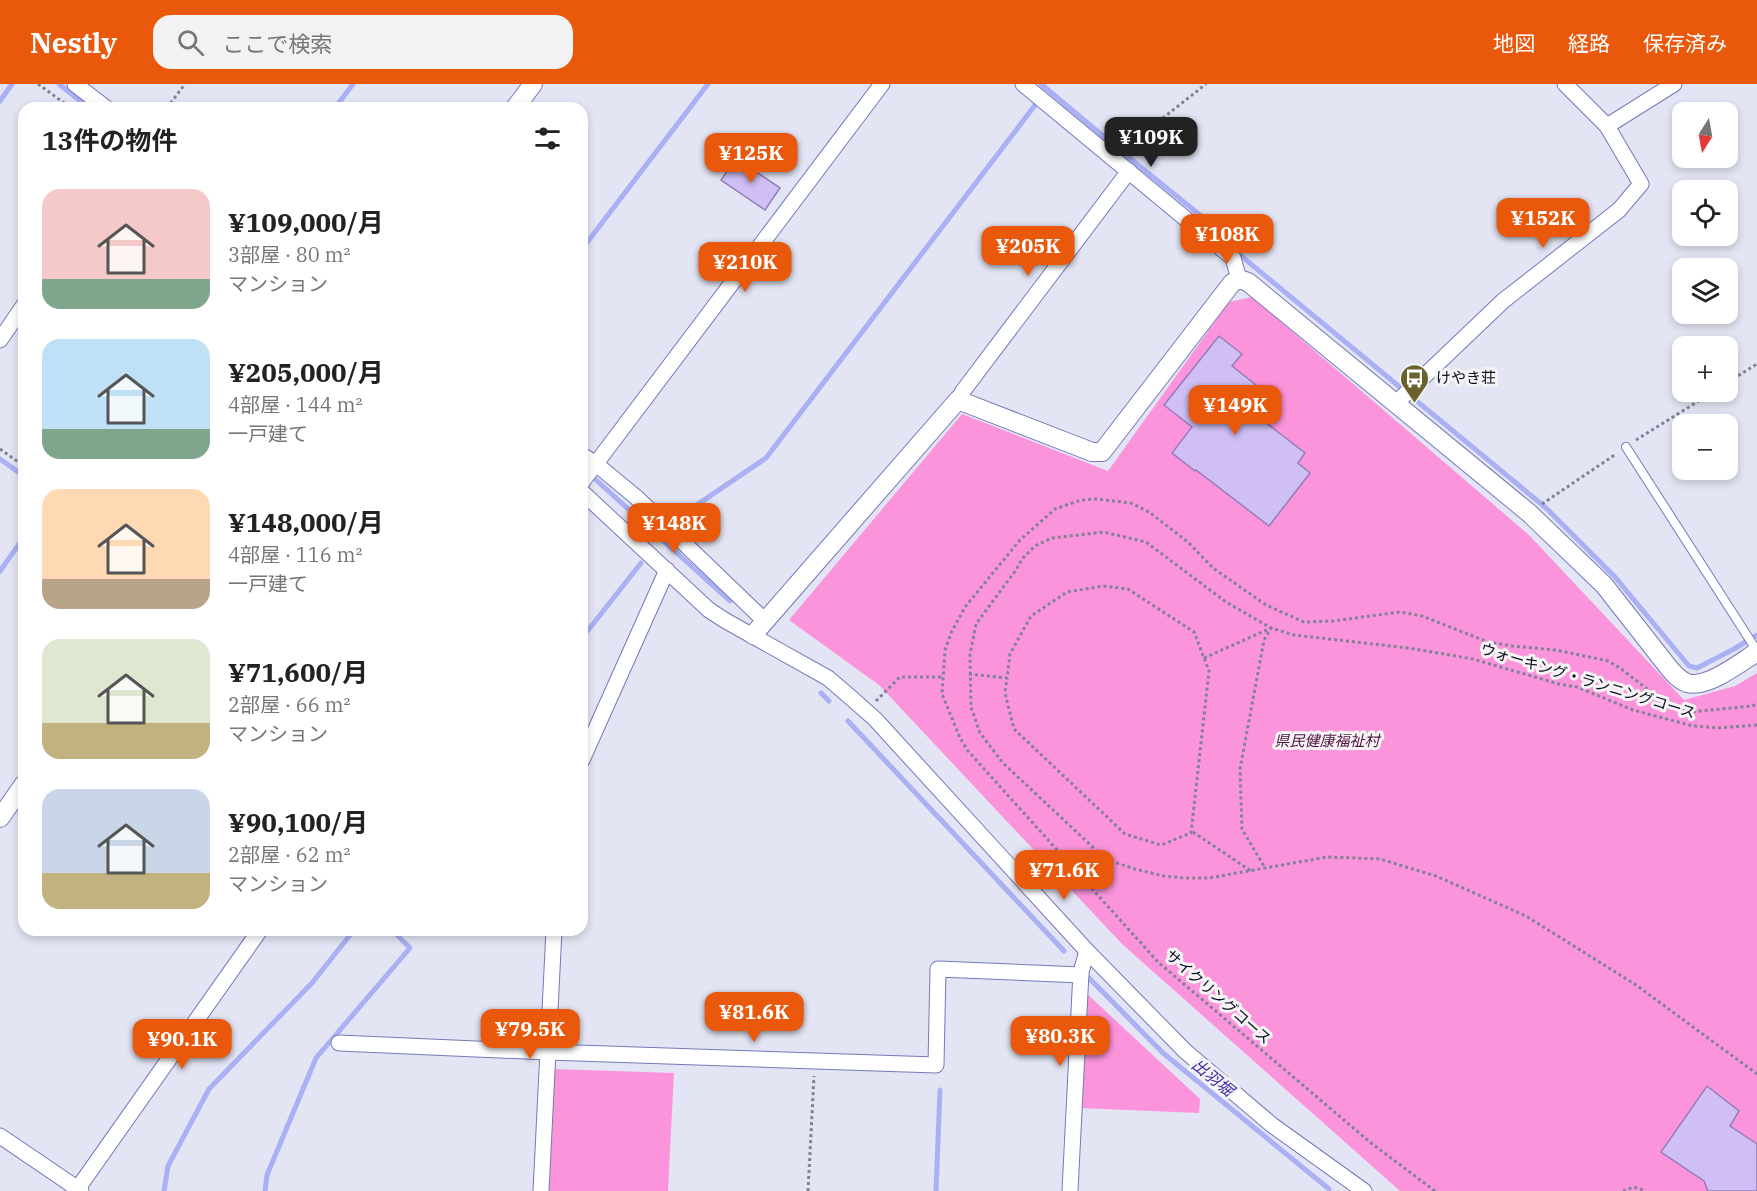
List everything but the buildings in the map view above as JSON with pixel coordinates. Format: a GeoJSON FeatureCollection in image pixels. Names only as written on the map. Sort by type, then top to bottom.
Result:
{"type":"FeatureCollection","features":[{"type":"Feature","properties":{"kind":"street"},"geometry":{"type":"LineString","coordinates":[[75,84],[98,102]]}},
{"type":"Feature","properties":{"kind":"street"},"geometry":{"type":"LineString","coordinates":[[520,102],[533,84]]}},
{"type":"Feature","properties":{"kind":"street"},"geometry":{"type":"LineString","coordinates":[[588,474],[882,84]]}},
{"type":"Feature","properties":{"kind":"street"},"geometry":{"type":"LineString","coordinates":[[1023,84],[1233,258],[1239,279]]}},
{"type":"Feature","properties":{"kind":"street"},"geometry":{"type":"LineString","coordinates":[[1396,403],[1503,301],[1618,210],[1641,184],[1607,126],[1565,84]]}},
{"type":"Feature","properties":{"kind":"street"},"geometry":{"type":"LineString","coordinates":[[1607,126],[1674,84]]}},
{"type":"Feature","properties":{"kind":"street"},"geometry":{"type":"LineString","coordinates":[[753,635],[958,400],[1129,171]]}},
{"type":"Feature","properties":{"kind":"street"},"geometry":{"type":"LineString","coordinates":[[958,400],[1092,452],[1102,452],[1232,283],[1239,279],[1248,282],[1529,513],[1604,585],[1668,668],[1679,678],[1689,684],[1703,683],[1757,652]]}},
{"type":"Feature","properties":{"kind":"street"},"geometry":{"type":"LineString","coordinates":[[0,340],[18,314]]}},
{"type":"Feature","properties":{"kind":"street"},"geometry":{"type":"LineString","coordinates":[[588,459],[637,498],[765,621]]}},
{"type":"Feature","properties":{"kind":"street"},"geometry":{"type":"LineString","coordinates":[[588,498],[709,610],[828,678],[865,710],[1087,951],[1185,1051],[1272,1125],[1364,1191]]}},
{"type":"Feature","properties":{"kind":"street"},"geometry":{"type":"LineString","coordinates":[[588,747],[667,570]]}},
{"type":"Feature","properties":{"kind":"street"},"geometry":{"type":"LineString","coordinates":[[0,818],[18,792]]}},
{"type":"Feature","properties":{"kind":"street"},"geometry":{"type":"LineString","coordinates":[[0,1136],[78,1190],[256,936]]}},
{"type":"Feature","properties":{"kind":"street"},"geometry":{"type":"LineString","coordinates":[[541,1191],[554,936]]}},
{"type":"Feature","properties":{"kind":"street"},"geometry":{"type":"LineString","coordinates":[[1070,1191],[1081,975],[1087,951]]}},
{"type":"Feature","properties":{"kind":"street"},"geometry":{"type":"LineString","coordinates":[[339,1043],[936,1065],[938,969],[1081,975]]}},
{"type":"Feature","properties":{"kind":"lane"},"geometry":{"type":"LineString","coordinates":[[1626,447],[1757,652]]}},
{"type":"Feature","properties":{"kind":"path"},"geometry":{"type":"LineString","coordinates":[[38,84],[63,102]]}},
{"type":"Feature","properties":{"kind":"path"},"geometry":{"type":"LineString","coordinates":[[172,102],[185,84]]}},
{"type":"Feature","properties":{"kind":"path"},"geometry":{"type":"LineString","coordinates":[[1113,158],[1149,127],[1206,84]]}},
{"type":"Feature","properties":{"kind":"path"},"geometry":{"type":"LineString","coordinates":[[1738,376],[1757,364]]}},
{"type":"Feature","properties":{"kind":"path"},"geometry":{"type":"LineString","coordinates":[[0,449],[18,462]]}},
{"type":"Feature","properties":{"kind":"path","name":"サイクリングコース"},"geometry":{"type":"LineString","coordinates":[[1435,1191],[1371,1143],[1158,962],[968,751],[960,738],[942,694],[945,650],[965,607],[1020,540],[1055,509],[1079,500],[1096,499],[1132,503],[1149,512],[1188,542],[1213,568],[1266,605],[1304,622],[1333,621],[1400,612],[1422,616],[1488,642],[1556,650],[1608,662],[1620,668],[1646,688],[1690,712],[1757,704]]}},
{"type":"Feature","properties":{"kind":"path","name":"ウォーキング・ランニングコース"},"geometry":{"type":"LineString","coordinates":[[1757,725],[1718,728],[1693,726],[1633,710],[1577,687],[1473,659],[1408,648],[1294,635],[1271,628],[1226,602],[1146,542],[1104,532],[1052,538],[1035,546],[1022,559],[976,624],[970,654],[971,707],[980,733],[1003,763],[1099,853],[1114,862],[1164,876],[1209,878],[1327,857],[1380,859],[1436,876],[1526,916],[1636,985],[1757,1074]]}},
{"type":"Feature","properties":{"kind":"path"},"geometry":{"type":"LineString","coordinates":[[1103,586],[1128,589],[1194,632],[1209,671],[1191,833],[1161,844],[1125,834],[1014,729],[1005,693],[1006,678],[1010,654],[1031,616],[1067,592],[1103,586]]}},
{"type":"Feature","properties":{"kind":"path"},"geometry":{"type":"LineString","coordinates":[[1204,658],[1271,628]]}},
{"type":"Feature","properties":{"kind":"path"},"geometry":{"type":"LineString","coordinates":[[1265,868],[1242,829],[1240,769],[1264,640],[1271,628]]}},
{"type":"Feature","properties":{"kind":"path"},"geometry":{"type":"LineString","coordinates":[[969,674],[1006,678]]}},
{"type":"Feature","properties":{"kind":"path"},"geometry":{"type":"LineString","coordinates":[[865,710],[883,696],[900,677],[942,676]]}},
{"type":"Feature","properties":{"kind":"path"},"geometry":{"type":"LineString","coordinates":[[1193,832],[1251,871]]}},
{"type":"Feature","properties":{"kind":"path"},"geometry":{"type":"LineString","coordinates":[[808,1191],[815,1061]]}},
{"type":"Feature","properties":{"kind":"path"},"geometry":{"type":"LineString","coordinates":[[1623,1191],[1634,1187],[1646,1191]]}},
{"type":"Feature","properties":{"kind":"green space","name":"県民健康福祉村"},"geometry":{"type":"Polygon","coordinates":[[[1252,297],[1529,535],[1684,700],[1735,686],[1757,673],[1757,1191],[1400,1191],[1122,944],[879,685],[789,620],[962,414],[1108,471],[1229,302],[1252,297]]]}},
{"type":"Feature","properties":{"kind":"green space"},"geometry":{"type":"Polygon","coordinates":[[[1085,992],[1200,1099],[1199,1113],[1079,1108],[1085,992]]]}},
{"type":"Feature","properties":{"kind":"green space"},"geometry":{"type":"Polygon","coordinates":[[[553,1069],[674,1073],[668,1191],[549,1191],[553,1069]]]}},
{"type":"Feature","properties":{"kind":"waterway"},"geometry":{"type":"LineString","coordinates":[[0,101],[12,84]]}},
{"type":"Feature","properties":{"kind":"waterway","name":"出羽堀"},"geometry":{"type":"LineString","coordinates":[[59,84],[82,102]]}},
{"type":"Feature","properties":{"kind":"waterway"},"geometry":{"type":"LineString","coordinates":[[340,102],[353,84]]}},
{"type":"Feature","properties":{"kind":"waterway"},"geometry":{"type":"LineString","coordinates":[[588,241],[708,84]]}},
{"type":"Feature","properties":{"kind":"waterway"},"geometry":{"type":"LineString","coordinates":[[1041,84],[1237,245],[1240,255],[1545,507],[1615,577],[1689,666],[1697,668],[1757,635]]}},
{"type":"Feature","properties":{"kind":"waterway"},"geometry":{"type":"LineString","coordinates":[[676,519],[766,458],[1039,100]]}},
{"type":"Feature","properties":{"kind":"waterway"},"geometry":{"type":"LineString","coordinates":[[0,459],[18,472]]}},
{"type":"Feature","properties":{"kind":"waterway","name":"出羽堀"},"geometry":{"type":"LineString","coordinates":[[595,479],[730,601]]}},
{"type":"Feature","properties":{"kind":"waterway"},"geometry":{"type":"LineString","coordinates":[[0,571],[18,546]]}},
{"type":"Feature","properties":{"kind":"waterway"},"geometry":{"type":"LineString","coordinates":[[588,630],[641,563]]}},
{"type":"Feature","properties":{"kind":"waterway","name":"出羽堀"},"geometry":{"type":"LineString","coordinates":[[821,693],[829,701]]}},
{"type":"Feature","properties":{"kind":"waterway","name":"出羽堀"},"geometry":{"type":"LineString","coordinates":[[848,721],[1064,951]]}},
{"type":"Feature","properties":{"kind":"waterway"},"geometry":{"type":"LineString","coordinates":[[164,1191],[168,1166],[209,1089],[312,983],[349,936]]}},
{"type":"Feature","properties":{"kind":"waterway"},"geometry":{"type":"LineString","coordinates":[[265,1191],[267,1175],[316,1058],[410,948],[398,936]]}},
{"type":"Feature","properties":{"kind":"waterway","name":"出羽堀"},"geometry":{"type":"LineString","coordinates":[[1088,977],[1163,1053],[1329,1189]]}},
{"type":"Feature","properties":{"kind":"waterway"},"geometry":{"type":"LineString","coordinates":[[936,1191],[940,1090]]}},
{"type":"Feature","properties":{"kind":"place","name":"けやき荘"},"geometry":{"type":"Point","coordinates":[1415,404]}}]}
